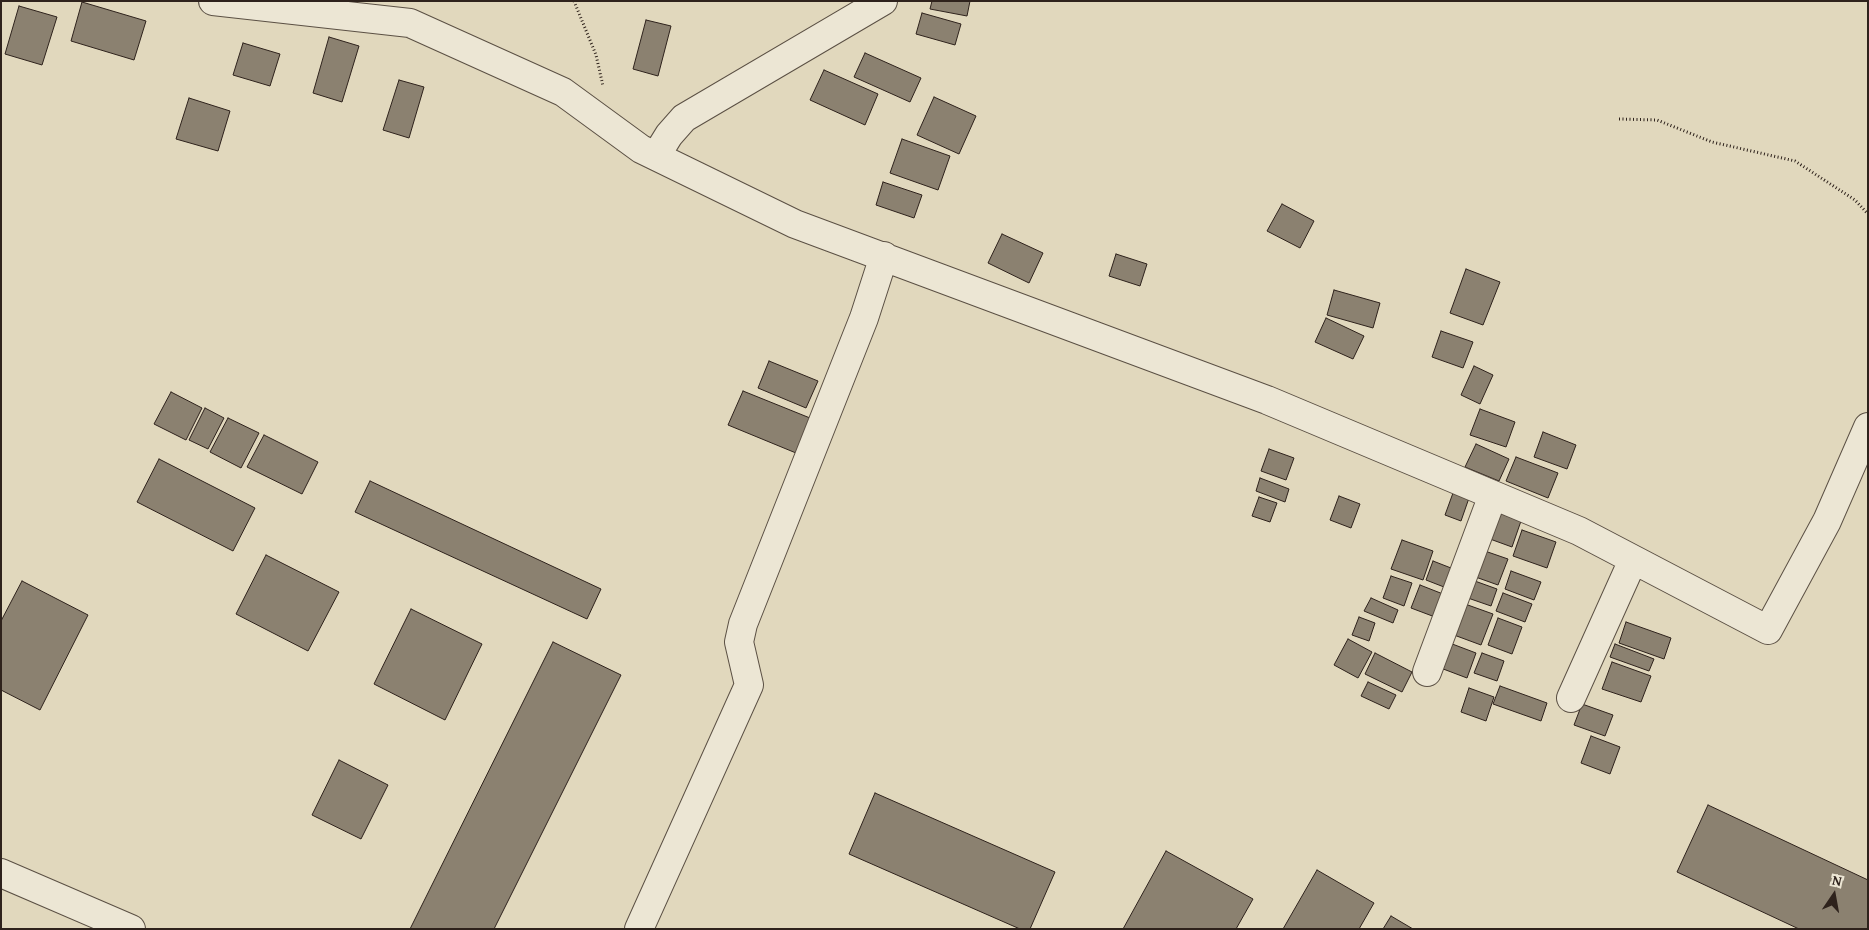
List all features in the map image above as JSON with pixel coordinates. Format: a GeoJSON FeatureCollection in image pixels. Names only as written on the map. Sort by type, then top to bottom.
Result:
{"type":"FeatureCollection","features":[{"type":"Feature","properties":{"kind":"street"},"geometry":{"type":"LineString","coordinates":[[213,1],[410,23],[563,92],[641,149],[795,224],[1267,400],[1579,531],[1768,630],[1827,521],[1868,427]]}},
{"type":"Feature","properties":{"kind":"street"},"geometry":{"type":"LineString","coordinates":[[656,156],[669,134],[684,118],[883,1]]}},
{"type":"Feature","properties":{"kind":"street"},"geometry":{"type":"LineString","coordinates":[[639,929],[749,685],[739,642],[743,624],[864,318],[884,256]]}},
{"type":"Feature","properties":{"kind":"street"},"geometry":{"type":"LineString","coordinates":[[1428,672],[1492,495]]}},
{"type":"Feature","properties":{"kind":"street"},"geometry":{"type":"LineString","coordinates":[[1571,698],[1634,560]]}},
{"type":"Feature","properties":{"kind":"street"},"geometry":{"type":"LineString","coordinates":[[1,874],[131,929]]}},
{"type":"Feature","properties":{"kind":"path"},"geometry":{"type":"LineString","coordinates":[[574,1],[596,55],[612,128]]}},
{"type":"Feature","properties":{"kind":"path"},"geometry":{"type":"LineString","coordinates":[[1619,119],[1656,120],[1712,142],[1795,161],[1855,200],[1868,214]]}},
{"type":"Feature","properties":{"kind":"building"},"geometry":{"type":"Polygon","coordinates":[[[932,1],[970,1],[967,16],[930,9],[932,1]]]}},
{"type":"Feature","properties":{"kind":"building"},"geometry":{"type":"Polygon","coordinates":[[[82,2],[146,21],[134,60],[71,41],[82,2]]]}},
{"type":"Feature","properties":{"kind":"building"},"geometry":{"type":"Polygon","coordinates":[[[19,6],[57,17],[42,65],[5,54],[19,6]]]}},
{"type":"Feature","properties":{"kind":"building"},"geometry":{"type":"Polygon","coordinates":[[[922,13],[961,24],[955,45],[916,34],[922,13]]]}},
{"type":"Feature","properties":{"kind":"building"},"geometry":{"type":"Polygon","coordinates":[[[646,20],[671,26],[658,76],[633,69],[646,20]]]}},
{"type":"Feature","properties":{"kind":"building"},"geometry":{"type":"Polygon","coordinates":[[[329,37],[359,46],[342,102],[313,93],[329,37]]]}},
{"type":"Feature","properties":{"kind":"building"},"geometry":{"type":"Polygon","coordinates":[[[243,43],[280,54],[270,86],[233,75],[243,43]]]}},
{"type":"Feature","properties":{"kind":"building"},"geometry":{"type":"Polygon","coordinates":[[[865,53],[921,78],[910,102],[854,77],[865,53]]]}},
{"type":"Feature","properties":{"kind":"building"},"geometry":{"type":"Polygon","coordinates":[[[824,70],[878,94],[865,125],[810,100],[824,70]]]}},
{"type":"Feature","properties":{"kind":"building"},"geometry":{"type":"Polygon","coordinates":[[[399,80],[424,87],[409,138],[383,130],[399,80]]]}},
{"type":"Feature","properties":{"kind":"building"},"geometry":{"type":"Polygon","coordinates":[[[934,97],[976,116],[959,154],[917,135],[934,97]]]}},
{"type":"Feature","properties":{"kind":"building"},"geometry":{"type":"Polygon","coordinates":[[[189,98],[230,111],[218,151],[176,139],[189,98]]]}},
{"type":"Feature","properties":{"kind":"building"},"geometry":{"type":"Polygon","coordinates":[[[902,139],[950,156],[938,190],[890,173],[902,139]]]}},
{"type":"Feature","properties":{"kind":"building"},"geometry":{"type":"Polygon","coordinates":[[[883,182],[922,195],[914,218],[876,205],[883,182]]]}},
{"type":"Feature","properties":{"kind":"building"},"geometry":{"type":"Polygon","coordinates":[[[1282,204],[1314,221],[1300,248],[1267,231],[1282,204]]]}},
{"type":"Feature","properties":{"kind":"building"},"geometry":{"type":"Polygon","coordinates":[[[1002,234],[1043,253],[1029,283],[988,263],[1002,234]]]}},
{"type":"Feature","properties":{"kind":"building"},"geometry":{"type":"Polygon","coordinates":[[[1116,254],[1147,264],[1140,286],[1109,276],[1116,254]]]}},
{"type":"Feature","properties":{"kind":"building"},"geometry":{"type":"Polygon","coordinates":[[[1466,269],[1500,282],[1483,325],[1450,313],[1466,269]]]}},
{"type":"Feature","properties":{"kind":"building"},"geometry":{"type":"Polygon","coordinates":[[[1334,290],[1380,303],[1373,328],[1327,315],[1334,290]]]}},
{"type":"Feature","properties":{"kind":"building"},"geometry":{"type":"Polygon","coordinates":[[[1326,318],[1364,336],[1353,359],[1315,342],[1326,318]]]}},
{"type":"Feature","properties":{"kind":"building"},"geometry":{"type":"Polygon","coordinates":[[[1441,331],[1473,342],[1463,368],[1432,357],[1441,331]]]}},
{"type":"Feature","properties":{"kind":"building"},"geometry":{"type":"Polygon","coordinates":[[[769,361],[818,381],[806,408],[758,388],[769,361]]]}},
{"type":"Feature","properties":{"kind":"building"},"geometry":{"type":"Polygon","coordinates":[[[1474,366],[1493,375],[1480,404],[1461,395],[1474,366]]]}},
{"type":"Feature","properties":{"kind":"building"},"geometry":{"type":"Polygon","coordinates":[[[743,391],[810,418],[796,453],[728,425],[743,391]]]}},
{"type":"Feature","properties":{"kind":"building"},"geometry":{"type":"Polygon","coordinates":[[[171,392],[202,408],[186,440],[154,424],[171,392]]]}},
{"type":"Feature","properties":{"kind":"building"},"geometry":{"type":"Polygon","coordinates":[[[205,408],[224,418],[208,449],[189,440],[205,408]]]}},
{"type":"Feature","properties":{"kind":"building"},"geometry":{"type":"Polygon","coordinates":[[[1480,409],[1515,422],[1506,447],[1470,435],[1480,409]]]}},
{"type":"Feature","properties":{"kind":"building"},"geometry":{"type":"Polygon","coordinates":[[[228,418],[259,433],[241,468],[210,452],[228,418]]]}},
{"type":"Feature","properties":{"kind":"building"},"geometry":{"type":"Polygon","coordinates":[[[1543,432],[1576,445],[1567,469],[1534,457],[1543,432]]]}},
{"type":"Feature","properties":{"kind":"building"},"geometry":{"type":"Polygon","coordinates":[[[264,435],[318,462],[302,494],[247,467],[264,435]]]}},
{"type":"Feature","properties":{"kind":"building"},"geometry":{"type":"Polygon","coordinates":[[[1476,444],[1509,459],[1499,481],[1465,467],[1476,444]]]}},
{"type":"Feature","properties":{"kind":"building"},"geometry":{"type":"Polygon","coordinates":[[[1269,449],[1294,458],[1286,480],[1261,471],[1269,449]]]}},
{"type":"Feature","properties":{"kind":"building"},"geometry":{"type":"Polygon","coordinates":[[[1516,457],[1558,473],[1548,498],[1506,481],[1516,457]]]}},
{"type":"Feature","properties":{"kind":"building"},"geometry":{"type":"Polygon","coordinates":[[[159,459],[255,508],[233,551],[137,502],[159,459]]]}},
{"type":"Feature","properties":{"kind":"building"},"geometry":{"type":"Polygon","coordinates":[[[1260,478],[1289,489],[1285,502],[1256,491],[1260,478]]]}},
{"type":"Feature","properties":{"kind":"building"},"geometry":{"type":"Polygon","coordinates":[[[370,481],[601,589],[587,619],[355,512],[370,481]]]}},
{"type":"Feature","properties":{"kind":"building"},"geometry":{"type":"Polygon","coordinates":[[[1453,493],[1469,498],[1461,521],[1445,515],[1453,493]]]}},
{"type":"Feature","properties":{"kind":"building"},"geometry":{"type":"Polygon","coordinates":[[[1339,496],[1360,504],[1351,528],[1330,520],[1339,496]]]}},
{"type":"Feature","properties":{"kind":"building"},"geometry":{"type":"Polygon","coordinates":[[[1259,497],[1277,503],[1270,522],[1252,516],[1259,497]]]}},
{"type":"Feature","properties":{"kind":"building"},"geometry":{"type":"Polygon","coordinates":[[[1499,513],[1521,521],[1512,547],[1490,539],[1499,513]]]}},
{"type":"Feature","properties":{"kind":"building"},"geometry":{"type":"Polygon","coordinates":[[[1522,530],[1556,542],[1547,568],[1513,556],[1522,530]]]}},
{"type":"Feature","properties":{"kind":"building"},"geometry":{"type":"Polygon","coordinates":[[[1402,540],[1433,551],[1423,580],[1391,569],[1402,540]]]}},
{"type":"Feature","properties":{"kind":"building"},"geometry":{"type":"Polygon","coordinates":[[[1479,549],[1508,559],[1498,585],[1470,575],[1479,549]]]}},
{"type":"Feature","properties":{"kind":"building"},"geometry":{"type":"Polygon","coordinates":[[[266,555],[339,592],[308,651],[236,614],[266,555]]]}},
{"type":"Feature","properties":{"kind":"building"},"geometry":{"type":"Polygon","coordinates":[[[1433,561],[1451,568],[1444,587],[1426,580],[1433,561]]]}},
{"type":"Feature","properties":{"kind":"building"},"geometry":{"type":"Polygon","coordinates":[[[1511,571],[1541,582],[1534,600],[1505,589],[1511,571]]]}},
{"type":"Feature","properties":{"kind":"building"},"geometry":{"type":"Polygon","coordinates":[[[1391,576],[1412,583],[1404,606],[1383,598],[1391,576]]]}},
{"type":"Feature","properties":{"kind":"building"},"geometry":{"type":"Polygon","coordinates":[[[1472,580],[1497,589],[1491,606],[1465,597],[1472,580]]]}},
{"type":"Feature","properties":{"kind":"building"},"geometry":{"type":"Polygon","coordinates":[[[22,581],[88,615],[40,710],[1,690],[1,621],[22,581]]]}},
{"type":"Feature","properties":{"kind":"building"},"geometry":{"type":"Polygon","coordinates":[[[1420,585],[1443,594],[1435,617],[1411,608],[1420,585]]]}},
{"type":"Feature","properties":{"kind":"building"},"geometry":{"type":"Polygon","coordinates":[[[1503,593],[1532,604],[1525,622],[1496,611],[1503,593]]]}},
{"type":"Feature","properties":{"kind":"building"},"geometry":{"type":"Polygon","coordinates":[[[1371,598],[1398,610],[1393,623],[1364,611],[1371,598]]]}},
{"type":"Feature","properties":{"kind":"building"},"geometry":{"type":"Polygon","coordinates":[[[1465,604],[1493,614],[1481,645],[1454,635],[1465,604]]]}},
{"type":"Feature","properties":{"kind":"building"},"geometry":{"type":"Polygon","coordinates":[[[411,609],[482,644],[445,720],[374,684],[411,609]]]}},
{"type":"Feature","properties":{"kind":"building"},"geometry":{"type":"Polygon","coordinates":[[[1359,617],[1375,623],[1369,641],[1352,635],[1359,617]]]}},
{"type":"Feature","properties":{"kind":"building"},"geometry":{"type":"Polygon","coordinates":[[[1498,618],[1522,627],[1512,654],[1488,645],[1498,618]]]}},
{"type":"Feature","properties":{"kind":"building"},"geometry":{"type":"Polygon","coordinates":[[[1626,622],[1671,638],[1664,659],[1619,643],[1626,622]]]}},
{"type":"Feature","properties":{"kind":"building"},"geometry":{"type":"Polygon","coordinates":[[[1348,639],[1372,652],[1358,678],[1334,665],[1348,639]]]}},
{"type":"Feature","properties":{"kind":"building"},"geometry":{"type":"Polygon","coordinates":[[[553,642],[621,675],[494,929],[410,929],[553,642]]]}},
{"type":"Feature","properties":{"kind":"building"},"geometry":{"type":"Polygon","coordinates":[[[1447,642],[1476,653],[1467,678],[1438,667],[1447,642]]]}},
{"type":"Feature","properties":{"kind":"building"},"geometry":{"type":"Polygon","coordinates":[[[1615,644],[1654,659],[1649,671],[1610,657],[1615,644]]]}},
{"type":"Feature","properties":{"kind":"building"},"geometry":{"type":"Polygon","coordinates":[[[1375,653],[1412,672],[1402,692],[1365,674],[1375,653]]]}},
{"type":"Feature","properties":{"kind":"building"},"geometry":{"type":"Polygon","coordinates":[[[1482,653],[1504,661],[1497,681],[1474,673],[1482,653]]]}},
{"type":"Feature","properties":{"kind":"building"},"geometry":{"type":"Polygon","coordinates":[[[1612,662],[1651,676],[1641,702],[1602,689],[1612,662]]]}},
{"type":"Feature","properties":{"kind":"building"},"geometry":{"type":"Polygon","coordinates":[[[1368,682],[1396,695],[1389,709],[1361,696],[1368,682]]]}},
{"type":"Feature","properties":{"kind":"building"},"geometry":{"type":"Polygon","coordinates":[[[1500,686],[1547,703],[1541,721],[1493,704],[1500,686]]]}},
{"type":"Feature","properties":{"kind":"building"},"geometry":{"type":"Polygon","coordinates":[[[1469,688],[1494,697],[1486,721],[1461,712],[1469,688]]]}},
{"type":"Feature","properties":{"kind":"building"},"geometry":{"type":"Polygon","coordinates":[[[1582,704],[1613,715],[1605,736],[1574,725],[1582,704]]]}},
{"type":"Feature","properties":{"kind":"building"},"geometry":{"type":"Polygon","coordinates":[[[1591,736],[1620,747],[1610,774],[1581,763],[1591,736]]]}},
{"type":"Feature","properties":{"kind":"building"},"geometry":{"type":"Polygon","coordinates":[[[339,760],[388,785],[361,839],[312,815],[339,760]]]}},
{"type":"Feature","properties":{"kind":"building"},"geometry":{"type":"Polygon","coordinates":[[[875,793],[1055,872],[1030,929],[1020,929],[849,854],[875,793]]]}},
{"type":"Feature","properties":{"kind":"building"},"geometry":{"type":"Polygon","coordinates":[[[1708,805],[1868,880],[1868,929],[1799,929],[1677,872],[1708,805]]]}},
{"type":"Feature","properties":{"kind":"building"},"geometry":{"type":"Polygon","coordinates":[[[1166,851],[1253,899],[1236,929],[1123,929],[1166,851]]]}},
{"type":"Feature","properties":{"kind":"building"},"geometry":{"type":"Polygon","coordinates":[[[1317,870],[1374,903],[1359,929],[1283,929],[1317,870]]]}},
{"type":"Feature","properties":{"kind":"building"},"geometry":{"type":"Polygon","coordinates":[[[1391,916],[1413,929],[1383,929],[1391,916]]]}}]}
